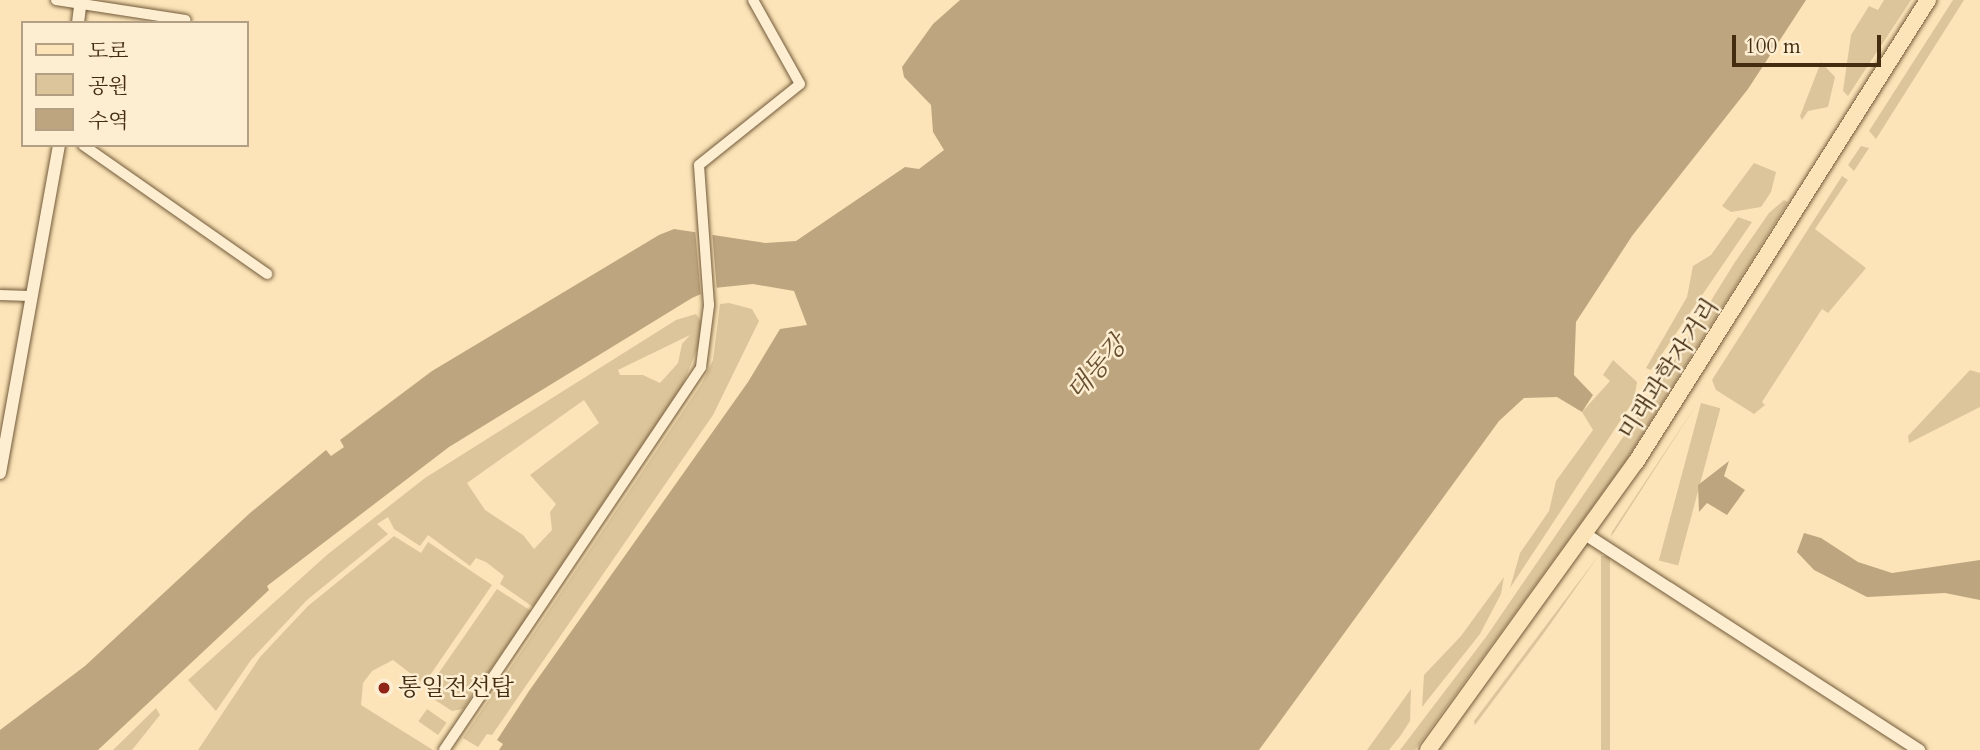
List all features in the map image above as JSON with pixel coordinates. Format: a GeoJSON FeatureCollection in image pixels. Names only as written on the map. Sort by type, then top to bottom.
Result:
{"type":"FeatureCollection","features":[{"type":"Feature","properties":{"kind":"main road","name":"미래과학자거리"},"geometry":{"type":"LineString","coordinates":[[1429,750],[1585,534],[1703,360],[1928,0]]}},
{"type":"Feature","properties":{"kind":"street"},"geometry":{"type":"LineString","coordinates":[[56,0],[185,20]]}},
{"type":"Feature","properties":{"kind":"street"},"geometry":{"type":"LineString","coordinates":[[444,750],[692,382],[707,341],[709,305],[699,165],[800,84],[753,0]]}},
{"type":"Feature","properties":{"kind":"street"},"geometry":{"type":"LineString","coordinates":[[78,21],[81,2]]}},
{"type":"Feature","properties":{"kind":"street"},"geometry":{"type":"LineString","coordinates":[[0,473],[29,296],[59,147]]}},
{"type":"Feature","properties":{"kind":"street"},"geometry":{"type":"LineString","coordinates":[[86,147],[267,274]]}},
{"type":"Feature","properties":{"kind":"street"},"geometry":{"type":"LineString","coordinates":[[0,295],[29,296]]}},
{"type":"Feature","properties":{"kind":"street"},"geometry":{"type":"LineString","coordinates":[[1585,534],[1919,750]]}},
{"type":"Feature","properties":{"kind":"green space"},"geometry":{"type":"Polygon","coordinates":[[[1884,0],[1911,0],[1848,96],[1843,91],[1851,35],[1869,6],[1878,10],[1884,0]]]}},
{"type":"Feature","properties":{"kind":"green space"},"geometry":{"type":"Polygon","coordinates":[[[1953,0],[1964,0],[1876,139],[1869,131],[1953,0]]]}},
{"type":"Feature","properties":{"kind":"green space"},"geometry":{"type":"Polygon","coordinates":[[[1821,62],[1835,77],[1828,107],[1808,111],[1802,120],[1800,116],[1821,62]]]}},
{"type":"Feature","properties":{"kind":"green space"},"geometry":{"type":"Polygon","coordinates":[[[1861,146],[1869,148],[1854,171],[1848,165],[1861,146]]]}},
{"type":"Feature","properties":{"kind":"green space"},"geometry":{"type":"Polygon","coordinates":[[[1754,163],[1776,172],[1771,192],[1761,207],[1731,212],[1722,206],[1754,163]]]}},
{"type":"Feature","properties":{"kind":"green space"},"geometry":{"type":"Polygon","coordinates":[[[1842,176],[1848,180],[1815,229],[1866,268],[1828,313],[1822,309],[1762,402],[1765,405],[1754,414],[1716,390],[1712,380],[1842,176]]]}},
{"type":"Feature","properties":{"kind":"green space"},"geometry":{"type":"Polygon","coordinates":[[[1784,200],[1788,202],[1627,459],[1415,750],[1400,750],[1486,637],[1660,383],[1735,262],[1769,213],[1784,200]]]}},
{"type":"Feature","properties":{"kind":"green space"},"geometry":{"type":"Polygon","coordinates":[[[1738,217],[1752,222],[1651,370],[1646,368],[1687,297],[1693,266],[1711,255],[1738,217]]]}},
{"type":"Feature","properties":{"kind":"green space"},"geometry":{"type":"Polygon","coordinates":[[[729,303],[752,309],[759,321],[713,415],[492,735],[487,734],[478,747],[463,738],[702,383],[713,360],[720,304],[729,303]]]}},
{"type":"Feature","properties":{"kind":"green space"},"geometry":{"type":"Polygon","coordinates":[[[696,314],[702,323],[700,342],[683,384],[533,607],[500,584],[504,576],[486,562],[476,558],[470,566],[428,535],[420,546],[394,529],[388,517],[377,524],[388,534],[307,600],[251,660],[216,711],[188,680],[328,554],[425,478],[676,320],[696,314]],[[690,335],[618,370],[620,375],[643,375],[660,383],[678,363],[682,344],[690,335]],[[584,400],[467,483],[485,510],[523,535],[534,549],[552,530],[550,512],[556,504],[530,475],[599,423],[584,400]]]}},
{"type":"Feature","properties":{"kind":"green space"},"geometry":{"type":"Polygon","coordinates":[[[1613,360],[1637,382],[1634,400],[1510,588],[1520,553],[1549,511],[1556,481],[1593,430],[1582,412],[1610,381],[1603,375],[1613,360]]]}},
{"type":"Feature","properties":{"kind":"green space"},"geometry":{"type":"Polygon","coordinates":[[[1970,370],[1980,373],[1980,407],[1909,443],[1908,436],[1970,370]]]}},
{"type":"Feature","properties":{"kind":"green space"},"geometry":{"type":"Polygon","coordinates":[[[1700,399],[1611,537],[1612,532],[1700,399]]]}},
{"type":"Feature","properties":{"kind":"green space"},"geometry":{"type":"Polygon","coordinates":[[[1701,403],[1720,408],[1678,566],[1659,560],[1701,403]]]}},
{"type":"Feature","properties":{"kind":"green space"},"geometry":{"type":"Polygon","coordinates":[[[394,536],[421,553],[428,542],[492,585],[424,684],[393,660],[372,671],[363,683],[361,705],[433,750],[198,750],[260,657],[308,606],[394,536]]]}},
{"type":"Feature","properties":{"kind":"green space"},"geometry":{"type":"Polygon","coordinates":[[[1599,555],[1544,633],[1475,725],[1474,721],[1599,555]]]}},
{"type":"Feature","properties":{"kind":"green space"},"geometry":{"type":"Polygon","coordinates":[[[1601,556],[1610,556],[1610,750],[1601,750],[1601,556]]]}},
{"type":"Feature","properties":{"kind":"green space"},"geometry":{"type":"Polygon","coordinates":[[[1504,577],[1501,594],[1480,634],[1422,707],[1424,675],[1461,636],[1504,577]]]}},
{"type":"Feature","properties":{"kind":"green space"},"geometry":{"type":"Polygon","coordinates":[[[497,589],[531,611],[463,709],[452,711],[432,698],[436,693],[429,687],[497,589]]]}},
{"type":"Feature","properties":{"kind":"green space"},"geometry":{"type":"Polygon","coordinates":[[[1411,689],[1410,721],[1401,735],[1389,750],[1367,750],[1411,689]]]}},
{"type":"Feature","properties":{"kind":"green space"},"geometry":{"type":"Polygon","coordinates":[[[156,708],[160,715],[132,750],[113,750],[156,708]]]}},
{"type":"Feature","properties":{"kind":"green space"},"geometry":{"type":"Polygon","coordinates":[[[427,709],[447,723],[438,735],[418,721],[427,709]]]}},
{"type":"Feature","properties":{"kind":"water","name":"대동강"},"geometry":{"type":"Polygon","coordinates":[[[960,0],[1806,0],[1748,89],[1632,236],[1576,322],[1574,375],[1593,395],[1582,412],[1557,397],[1524,398],[1499,421],[1259,750],[499,750],[503,744],[497,740],[529,691],[748,382],[780,329],[807,325],[794,291],[753,284],[714,288],[692,298],[449,447],[267,586],[269,590],[98,750],[0,750],[0,730],[85,666],[250,513],[326,450],[331,456],[344,447],[340,440],[432,371],[659,235],[674,229],[765,243],[796,241],[905,167],[919,169],[944,150],[933,132],[931,105],[904,77],[902,67],[933,24],[960,0]]]}},
{"type":"Feature","properties":{"kind":"water"},"geometry":{"type":"Polygon","coordinates":[[[1729,461],[1724,476],[1745,490],[1727,515],[1707,503],[1699,512],[1698,485],[1729,461]]]}},
{"type":"Feature","properties":{"kind":"water"},"geometry":{"type":"Polygon","coordinates":[[[1804,533],[1821,538],[1858,562],[1892,573],[1980,560],[1980,600],[1945,593],[1867,597],[1814,570],[1797,552],[1804,533]]]}},
{"type":"Feature","properties":{"kind":"pier"},"geometry":{"type":"Polygon","coordinates":[[[695,228],[712,231],[717,291],[701,298],[695,228]]]}},
{"type":"Feature","properties":{"kind":"place","name":"통일전선탑"},"geometry":{"type":"Point","coordinates":[384,688]}}]}
